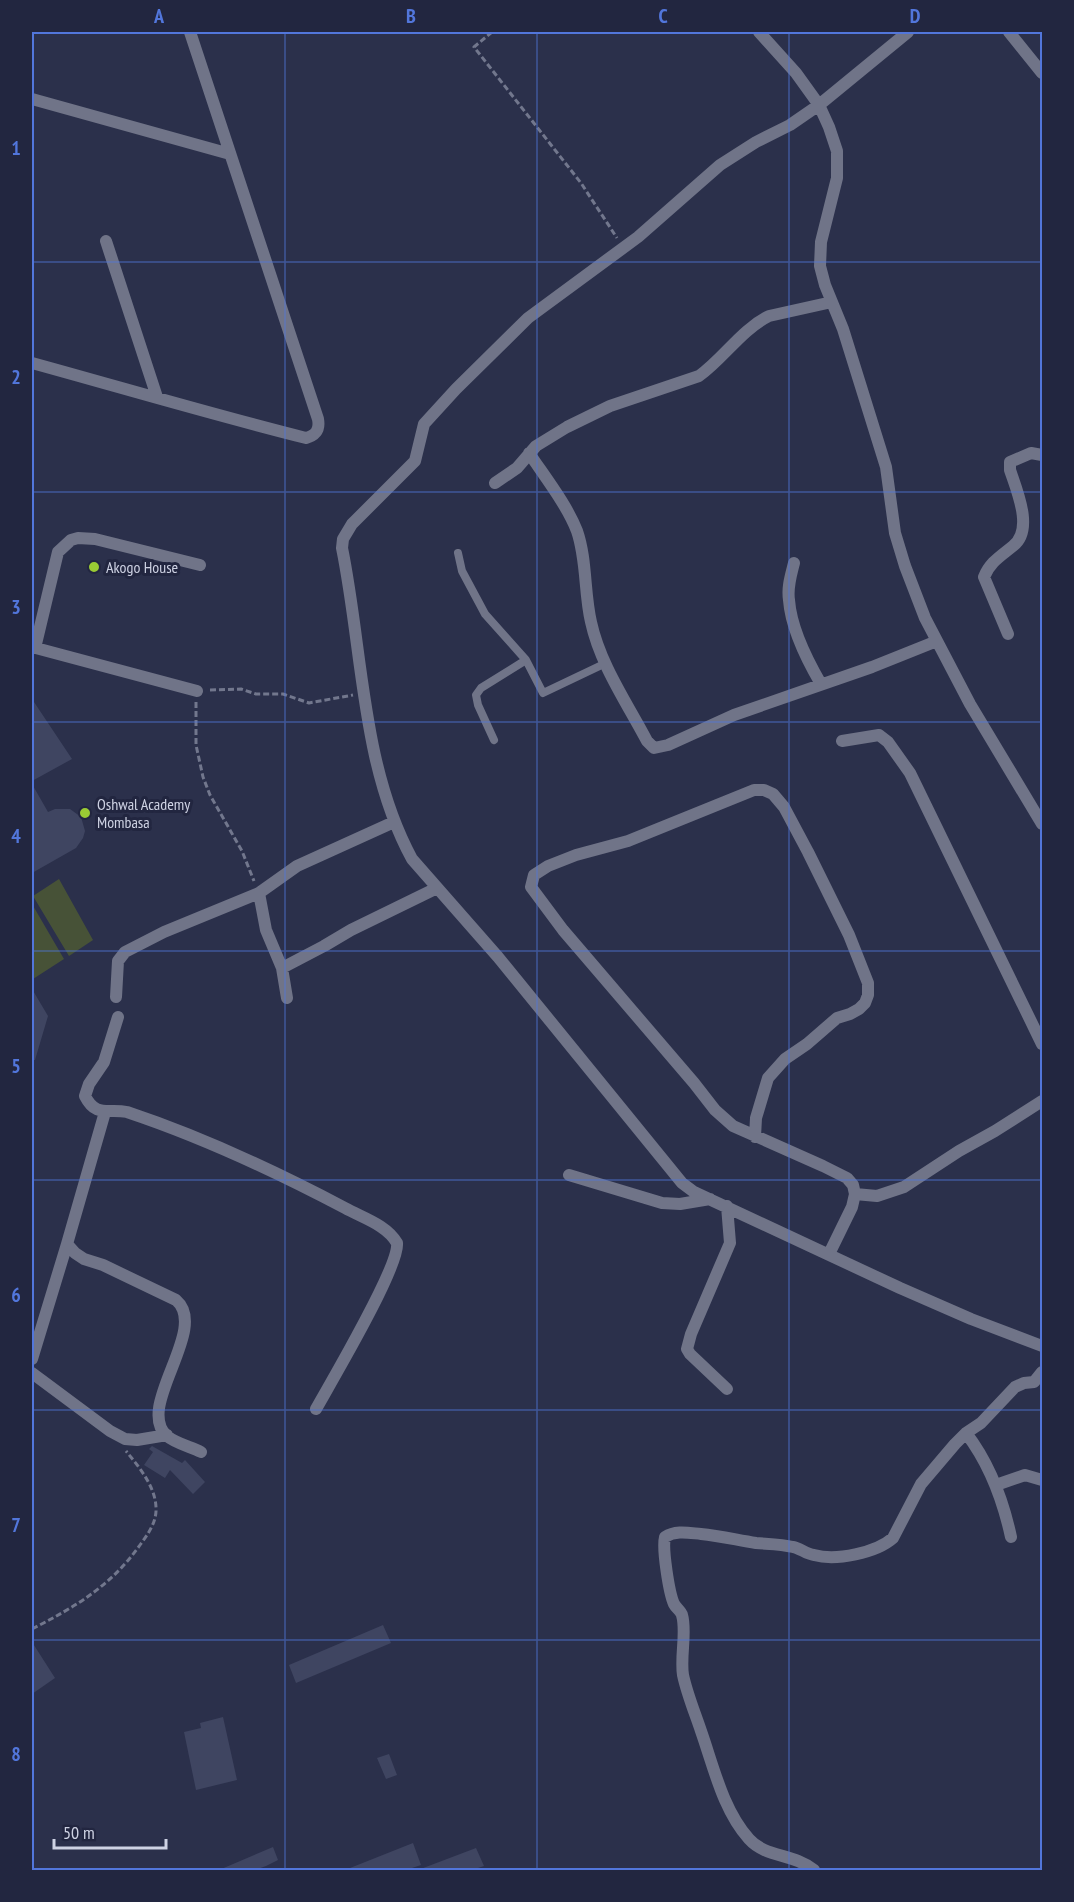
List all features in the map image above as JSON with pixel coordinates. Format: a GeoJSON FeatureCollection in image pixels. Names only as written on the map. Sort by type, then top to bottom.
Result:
{"type":"FeatureCollection","features":[{"type":"Feature","properties":{"kind":"street"},"geometry":{"type":"LineString","coordinates":[[32,363],[306,438],[317,433],[318,418],[190,32]]}},
{"type":"Feature","properties":{"kind":"street"},"geometry":{"type":"LineString","coordinates":[[759,32],[796,73],[819,105],[837,152],[837,178],[821,242],[820,266],[843,328],[886,467],[895,533],[904,566],[937,641],[976,713],[1042,824]]}},
{"type":"Feature","properties":{"kind":"street"},"geometry":{"type":"LineString","coordinates":[[908,32],[819,105],[790,125],[756,142],[720,165],[624,248],[528,318],[424,424],[415,461],[346,532],[342,548],[364,692],[382,786],[394,822],[412,859],[498,957],[682,1183],[694,1192],[951,1310],[1042,1346]]}},
{"type":"Feature","properties":{"kind":"street"},"geometry":{"type":"LineString","coordinates":[[1009,32],[1042,73]]}},
{"type":"Feature","properties":{"kind":"street"},"geometry":{"type":"LineString","coordinates":[[32,99],[230,154]]}},
{"type":"Feature","properties":{"kind":"street"},"geometry":{"type":"LineString","coordinates":[[106,241],[157,397]]}},
{"type":"Feature","properties":{"kind":"street"},"geometry":{"type":"LineString","coordinates":[[495,483],[511,474],[530,453],[551,436],[610,406],[699,376],[761,320],[832,302]]}},
{"type":"Feature","properties":{"kind":"street"},"geometry":{"type":"LineString","coordinates":[[530,453],[572,520],[577,532],[585,574],[591,622],[606,663],[647,741],[654,748],[668,746],[734,715],[872,667],[937,641]]}},
{"type":"Feature","properties":{"kind":"street"},"geometry":{"type":"LineString","coordinates":[[1008,634],[984,577],[993,561],[1022,537],[1024,525],[1010,462],[1031,453],[1042,455]]}},
{"type":"Feature","properties":{"kind":"street"},"geometry":{"type":"LineString","coordinates":[[197,691],[33,647],[58,552],[70,540],[95,539],[200,565]]}},
{"type":"Feature","properties":{"kind":"street"},"geometry":{"type":"LineString","coordinates":[[794,562],[789,584],[789,601],[806,659],[821,684]]}},
{"type":"Feature","properties":{"kind":"street"},"geometry":{"type":"LineString","coordinates":[[842,741],[879,735],[888,742],[910,773],[1042,1044]]}},
{"type":"Feature","properties":{"kind":"street"},"geometry":{"type":"LineString","coordinates":[[755,1137],[756,1118],[768,1078],[785,1059],[807,1044],[837,1018],[850,1014],[866,1003],[868,983],[849,935],[784,807],[773,794],[764,790],[754,790],[628,841],[576,855],[548,866],[534,875],[531,887],[562,930],[687,1074],[715,1110],[733,1126],[755,1137],[847,1178],[853,1185],[855,1194],[852,1207],[829,1254]]}},
{"type":"Feature","properties":{"kind":"street"},"geometry":{"type":"LineString","coordinates":[[116,997],[118,961],[126,952],[164,933],[259,893],[297,866],[394,822]]}},
{"type":"Feature","properties":{"kind":"street"},"geometry":{"type":"LineString","coordinates":[[282,968],[351,930],[436,888]]}},
{"type":"Feature","properties":{"kind":"street"},"geometry":{"type":"LineString","coordinates":[[259,893],[266,930],[282,968],[287,998]]}},
{"type":"Feature","properties":{"kind":"street"},"geometry":{"type":"LineString","coordinates":[[118,1017],[104,1062],[86,1090],[85,1096],[94,1108],[105,1112],[116,1110],[127,1112],[236,1155],[387,1230],[395,1240],[398,1247],[397,1253],[377,1297],[316,1409]]}},
{"type":"Feature","properties":{"kind":"street"},"geometry":{"type":"LineString","coordinates":[[855,1194],[878,1196],[904,1187],[959,1150],[995,1131],[1042,1101]]}},
{"type":"Feature","properties":{"kind":"street"},"geometry":{"type":"LineString","coordinates":[[32,1359],[105,1112]]}},
{"type":"Feature","properties":{"kind":"street"},"geometry":{"type":"LineString","coordinates":[[569,1175],[662,1203],[680,1204],[711,1199]]}},
{"type":"Feature","properties":{"kind":"street"},"geometry":{"type":"LineString","coordinates":[[727,1206],[730,1243],[691,1334],[687,1349],[727,1389]]}},
{"type":"Feature","properties":{"kind":"street"},"geometry":{"type":"LineString","coordinates":[[67,1244],[84,1259],[103,1265],[176,1300],[182,1306],[185,1312],[185,1328],[159,1407],[159,1424],[166,1436]]}},
{"type":"Feature","properties":{"kind":"street"},"geometry":{"type":"LineString","coordinates":[[814,1870],[790,1857],[757,1847],[735,1820],[722,1794],[687,1692],[683,1673],[682,1615],[674,1602],[665,1557],[665,1537],[675,1533],[722,1536],[794,1547],[813,1556],[863,1554],[893,1538],[921,1484],[966,1433],[981,1423],[1018,1384],[1034,1382],[1042,1372]]}},
{"type":"Feature","properties":{"kind":"street"},"geometry":{"type":"LineString","coordinates":[[32,1373],[110,1431],[125,1439],[137,1440],[166,1436],[201,1452]]}},
{"type":"Feature","properties":{"kind":"street"},"geometry":{"type":"LineString","coordinates":[[966,1433],[996,1485],[1011,1537]]}},
{"type":"Feature","properties":{"kind":"street"},"geometry":{"type":"LineString","coordinates":[[996,1485],[1025,1475],[1042,1480]]}},
{"type":"Feature","properties":{"kind":"lane"},"geometry":{"type":"LineString","coordinates":[[458,553],[462,572],[485,614],[526,660],[543,693],[606,663]]}},
{"type":"Feature","properties":{"kind":"lane"},"geometry":{"type":"LineString","coordinates":[[494,740],[478,705],[476,695],[480,688],[526,660]]}},
{"type":"Feature","properties":{"kind":"path"},"geometry":{"type":"LineString","coordinates":[[492,32],[474,46],[581,183],[624,248]]}},
{"type":"Feature","properties":{"kind":"path"},"geometry":{"type":"LineString","coordinates":[[259,893],[242,851],[210,795],[203,777],[196,745],[197,691],[241,689],[256,694],[283,694],[309,703],[364,692]]}},
{"type":"Feature","properties":{"kind":"path"},"geometry":{"type":"LineString","coordinates":[[32,1629],[98,1591],[117,1573],[150,1530],[155,1519],[156,1508],[150,1484],[110,1431]]}},
{"type":"Feature","properties":{"kind":"green space"},"geometry":{"type":"Polygon","coordinates":[[[59,879],[93,940],[69,956],[33,896],[59,879]]]}},
{"type":"Feature","properties":{"kind":"green space"},"geometry":{"type":"Polygon","coordinates":[[[32,904],[64,959],[33,979],[32,976],[32,904]]]}},
{"type":"Feature","properties":{"kind":"building"},"geometry":{"type":"Polygon","coordinates":[[[32,699],[72,759],[32,781],[32,699]]]}},
{"type":"Feature","properties":{"kind":"building"},"geometry":{"type":"Polygon","coordinates":[[[32,784],[48,812],[55,809],[70,809],[81,817],[85,831],[76,848],[32,873],[32,784]]]}},
{"type":"Feature","properties":{"kind":"building"},"geometry":{"type":"Polygon","coordinates":[[[32,989],[48,1016],[35,1060],[32,1060],[32,989]]]}},
{"type":"Feature","properties":{"kind":"building"},"geometry":{"type":"Polygon","coordinates":[[[152,1446],[182,1463],[185,1460],[205,1482],[193,1494],[170,1470],[165,1478],[144,1465],[153,1452],[149,1449],[152,1446]]]}},
{"type":"Feature","properties":{"kind":"building"},"geometry":{"type":"Polygon","coordinates":[[[383,1625],[391,1643],[296,1683],[289,1665],[383,1625]]]}},
{"type":"Feature","properties":{"kind":"building"},"geometry":{"type":"Polygon","coordinates":[[[32,1642],[55,1678],[32,1694],[32,1642]]]}},
{"type":"Feature","properties":{"kind":"building"},"geometry":{"type":"Polygon","coordinates":[[[223,1717],[237,1780],[196,1790],[184,1732],[201,1728],[200,1723],[223,1717]]]}},
{"type":"Feature","properties":{"kind":"building"},"geometry":{"type":"Polygon","coordinates":[[[389,1754],[397,1775],[386,1779],[377,1758],[389,1754]]]}},
{"type":"Feature","properties":{"kind":"building"},"geometry":{"type":"Polygon","coordinates":[[[413,1843],[421,1865],[406,1870],[345,1870],[413,1843]]]}},
{"type":"Feature","properties":{"kind":"building"},"geometry":{"type":"Polygon","coordinates":[[[273,1847],[278,1860],[266,1866],[255,1870],[219,1870],[273,1847]]]}},
{"type":"Feature","properties":{"kind":"building"},"geometry":{"type":"Polygon","coordinates":[[[476,1848],[484,1866],[472,1870],[418,1870],[476,1848]]]}},
{"type":"Feature","properties":{"kind":"place","name":"Akogo House"},"geometry":{"type":"Point","coordinates":[94,567]}},
{"type":"Feature","properties":{"kind":"place","name":"Oshwal Academy Mombasa"},"geometry":{"type":"Point","coordinates":[85,813]}}]}
